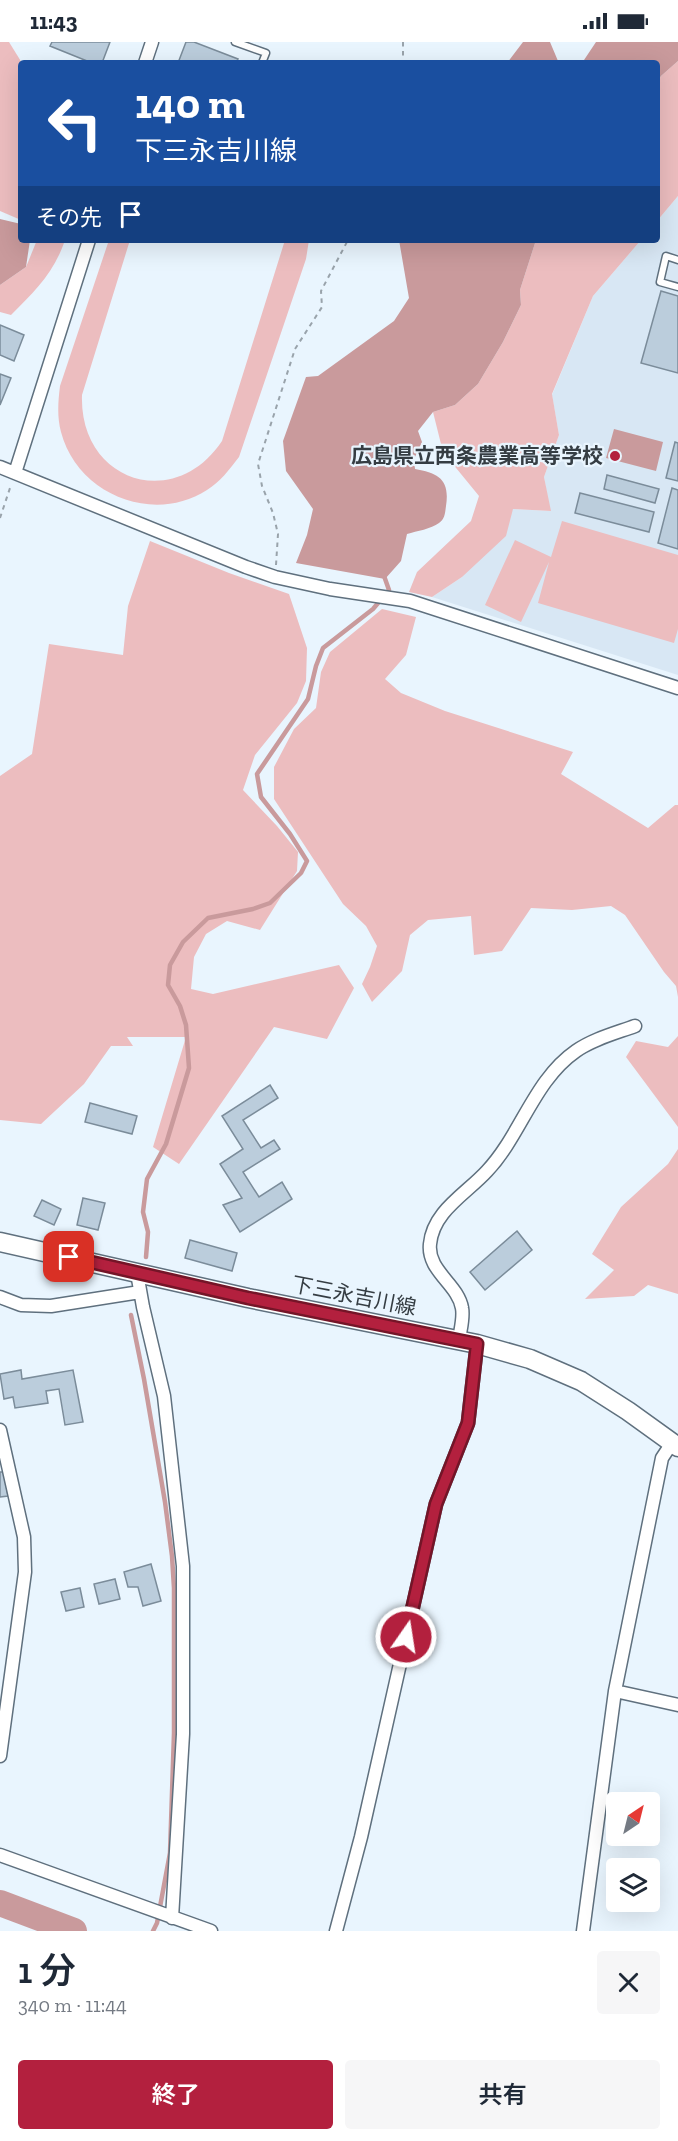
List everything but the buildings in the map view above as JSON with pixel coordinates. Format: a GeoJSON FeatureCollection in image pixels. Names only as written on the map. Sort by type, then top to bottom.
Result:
{"type":"FeatureCollection","features":[{"type":"Feature","properties":{"kind":"main road","name":"下三永吉川線"},"geometry":{"type":"LineString","coordinates":[[0,1242],[248,1298],[459,1340],[530,1359],[581,1381],[675,1445]]}},
{"type":"Feature","properties":{"kind":"street"},"geometry":{"type":"LineString","coordinates":[[146,60],[152,42]]}},
{"type":"Feature","properties":{"kind":"street"},"geometry":{"type":"LineString","coordinates":[[15,473],[87,243]]}},
{"type":"Feature","properties":{"kind":"street"},"geometry":{"type":"LineString","coordinates":[[0,467],[235,563],[275,577],[330,589],[411,601],[678,686]]}},
{"type":"Feature","properties":{"kind":"street"},"geometry":{"type":"LineString","coordinates":[[459,1340],[462,1309],[456,1296],[433,1263],[429,1248],[431,1232],[439,1217],[488,1171],[518,1130],[532,1102],[554,1071],[577,1051],[635,1026]]}},
{"type":"Feature","properties":{"kind":"street"},"geometry":{"type":"LineString","coordinates":[[137,1273],[164,1396],[183,1566],[183,1734],[172,1918]]}},
{"type":"Feature","properties":{"kind":"street"},"geometry":{"type":"LineString","coordinates":[[0,1297],[21,1305],[51,1306],[140,1292]]}},
{"type":"Feature","properties":{"kind":"street"},"geometry":{"type":"LineString","coordinates":[[336,1931],[361,1836],[436,1504],[468,1423],[477,1344]]}},
{"type":"Feature","properties":{"kind":"street"},"geometry":{"type":"LineString","coordinates":[[0,1430],[24,1537],[25,1572],[0,1756]]}},
{"type":"Feature","properties":{"kind":"street"},"geometry":{"type":"LineString","coordinates":[[583,1931],[615,1690],[662,1458],[675,1445]]}},
{"type":"Feature","properties":{"kind":"street"},"geometry":{"type":"LineString","coordinates":[[615,1690],[678,1705]]}},
{"type":"Feature","properties":{"kind":"street"},"geometry":{"type":"LineString","coordinates":[[0,1855],[211,1931]]}},
{"type":"Feature","properties":{"kind":"lane"},"geometry":{"type":"LineString","coordinates":[[235,42],[266,53],[263,60]]}},
{"type":"Feature","properties":{"kind":"lane"},"geometry":{"type":"LineString","coordinates":[[678,260],[666,256],[660,282],[678,287]]}},
{"type":"Feature","properties":{"kind":"path"},"geometry":{"type":"LineString","coordinates":[[403,42],[403,60]]}},
{"type":"Feature","properties":{"kind":"path"},"geometry":{"type":"LineString","coordinates":[[275,577],[278,534],[273,513],[262,486],[258,464],[295,350],[322,307],[321,291],[346,243]]}},
{"type":"Feature","properties":{"kind":"path"},"geometry":{"type":"LineString","coordinates":[[0,518],[15,473]]}},
{"type":"Feature","properties":{"kind":"shaded area"},"geometry":{"type":"Polygon","coordinates":[[[0,42],[9,42],[20,60],[18,60],[18,219],[0,211],[0,42]]]}},
{"type":"Feature","properties":{"kind":"shaded area"},"geometry":{"type":"Polygon","coordinates":[[[523,42],[550,42],[558,60],[509,60],[523,42]]]}},
{"type":"Feature","properties":{"kind":"shaded area"},"geometry":{"type":"Polygon","coordinates":[[[596,42],[678,42],[678,61],[660,78],[660,60],[584,60],[596,42]]]}},
{"type":"Feature","properties":{"kind":"shaded area"},"geometry":{"type":"Polygon","coordinates":[[[678,61],[678,196],[660,217],[660,78],[678,61]]]}},
{"type":"Feature","properties":{"kind":"shaded area","name":"広島県立西条農業高等学校"},"geometry":{"type":"Polygon","coordinates":[[[678,196],[678,675],[432,597],[462,577],[513,509],[550,511],[544,477],[559,435],[552,395],[593,296],[638,243],[660,243],[660,217],[678,196]]]}},
{"type":"Feature","properties":{"kind":"shaded area"},"geometry":{"type":"Polygon","coordinates":[[[0,219],[18,223],[18,243],[30,243],[26,267],[0,285],[0,219]]]}},
{"type":"Feature","properties":{"kind":"shaded area"},"geometry":{"type":"Polygon","coordinates":[[[36,243],[64,243],[49,272],[36,289],[11,315],[0,312],[0,285],[26,267],[36,243]]]}},
{"type":"Feature","properties":{"kind":"shaded area"},"geometry":{"type":"Polygon","coordinates":[[[108,243],[129,243],[82,395],[85,425],[96,449],[112,466],[133,477],[156,481],[179,476],[202,463],[222,441],[284,243],[309,243],[306,259],[239,457],[228,471],[207,490],[186,500],[164,504],[141,503],[120,497],[100,487],[83,472],[70,454],[61,432],[58,409],[60,386],[108,243]]]}},
{"type":"Feature","properties":{"kind":"shaded area"},"geometry":{"type":"Polygon","coordinates":[[[400,243],[535,243],[520,290],[521,305],[503,342],[478,384],[455,405],[433,412],[418,431],[422,442],[414,459],[415,469],[431,473],[441,479],[444,484],[447,497],[442,520],[436,525],[407,534],[401,561],[385,579],[296,563],[307,535],[313,509],[286,471],[283,441],[306,377],[318,376],[394,321],[409,298],[400,243]]]}},
{"type":"Feature","properties":{"kind":"shaded area"},"geometry":{"type":"Polygon","coordinates":[[[535,243],[638,243],[593,296],[552,394],[559,435],[544,477],[551,511],[513,509],[506,536],[462,577],[432,597],[409,592],[417,572],[471,521],[479,496],[443,452],[433,412],[455,405],[478,384],[503,342],[521,305],[520,290],[535,243]]]}},
{"type":"Feature","properties":{"kind":"shaded area"},"geometry":{"type":"Polygon","coordinates":[[[614,429],[663,442],[656,471],[606,458],[614,429]]]}},
{"type":"Feature","properties":{"kind":"shaded area"},"geometry":{"type":"Polygon","coordinates":[[[562,521],[678,555],[678,629],[674,643],[538,603],[549,562],[521,622],[485,605],[515,540],[551,557],[562,521]]]}},
{"type":"Feature","properties":{"kind":"shaded area"},"geometry":{"type":"Polygon","coordinates":[[[150,541],[289,594],[307,648],[306,681],[297,703],[255,755],[243,790],[298,852],[297,871],[260,930],[227,921],[206,934],[194,957],[191,989],[213,994],[339,965],[354,988],[327,1039],[274,1027],[179,1164],[153,1147],[186,1037],[127,1037],[133,1046],[111,1046],[84,1084],[41,1124],[0,1120],[0,776],[32,754],[49,644],[123,655],[128,606],[150,541]]]}},
{"type":"Feature","properties":{"kind":"shaded area"},"geometry":{"type":"Polygon","coordinates":[[[382,609],[416,617],[406,655],[385,679],[401,693],[445,711],[573,752],[561,774],[648,828],[675,805],[678,805],[678,997],[676,986],[625,915],[611,906],[572,910],[531,908],[502,951],[474,955],[471,916],[428,920],[410,935],[402,971],[372,1002],[362,984],[377,946],[366,926],[343,904],[274,799],[274,767],[294,729],[316,708],[321,672],[330,652],[382,609]]]}},
{"type":"Feature","properties":{"kind":"shaded area"},"geometry":{"type":"Polygon","coordinates":[[[678,1036],[678,1127],[626,1057],[636,1041],[668,1047],[678,1036]]]}},
{"type":"Feature","properties":{"kind":"shaded area"},"geometry":{"type":"Polygon","coordinates":[[[678,1149],[678,1294],[648,1285],[634,1296],[585,1299],[614,1270],[592,1254],[621,1207],[668,1164],[678,1149]]]}},
{"type":"Feature","properties":{"kind":"waterway"},"geometry":{"type":"LineString","coordinates":[[146,1257],[148,1232],[143,1212],[147,1179],[166,1144],[189,1068],[186,1025],[180,1006],[168,985],[170,965],[183,942],[208,918],[253,909],[270,903],[301,873],[307,861],[290,834],[261,797],[257,774],[308,699],[323,648],[373,609],[389,590],[383,573]]}},
{"type":"Feature","properties":{"kind":"waterway"},"geometry":{"type":"LineString","coordinates":[[131,1315],[165,1502],[174,1588],[174,1733],[170,1853],[157,1923],[153,1931]]}},
{"type":"Feature","properties":{"kind":"waterway"},"geometry":{"type":"LineString","coordinates":[[0,1903],[74,1931]]}},
{"type":"Feature","properties":{"kind":"place","name":"広島県立西条農業高等学校"},"geometry":{"type":"Point","coordinates":[615,456]}},
{"type":"Feature","properties":{"kind":"route"},"geometry":{"type":"LineString","coordinates":[[69,1257],[248,1298],[477,1344],[468,1423],[436,1504],[406,1637]]}}]}
